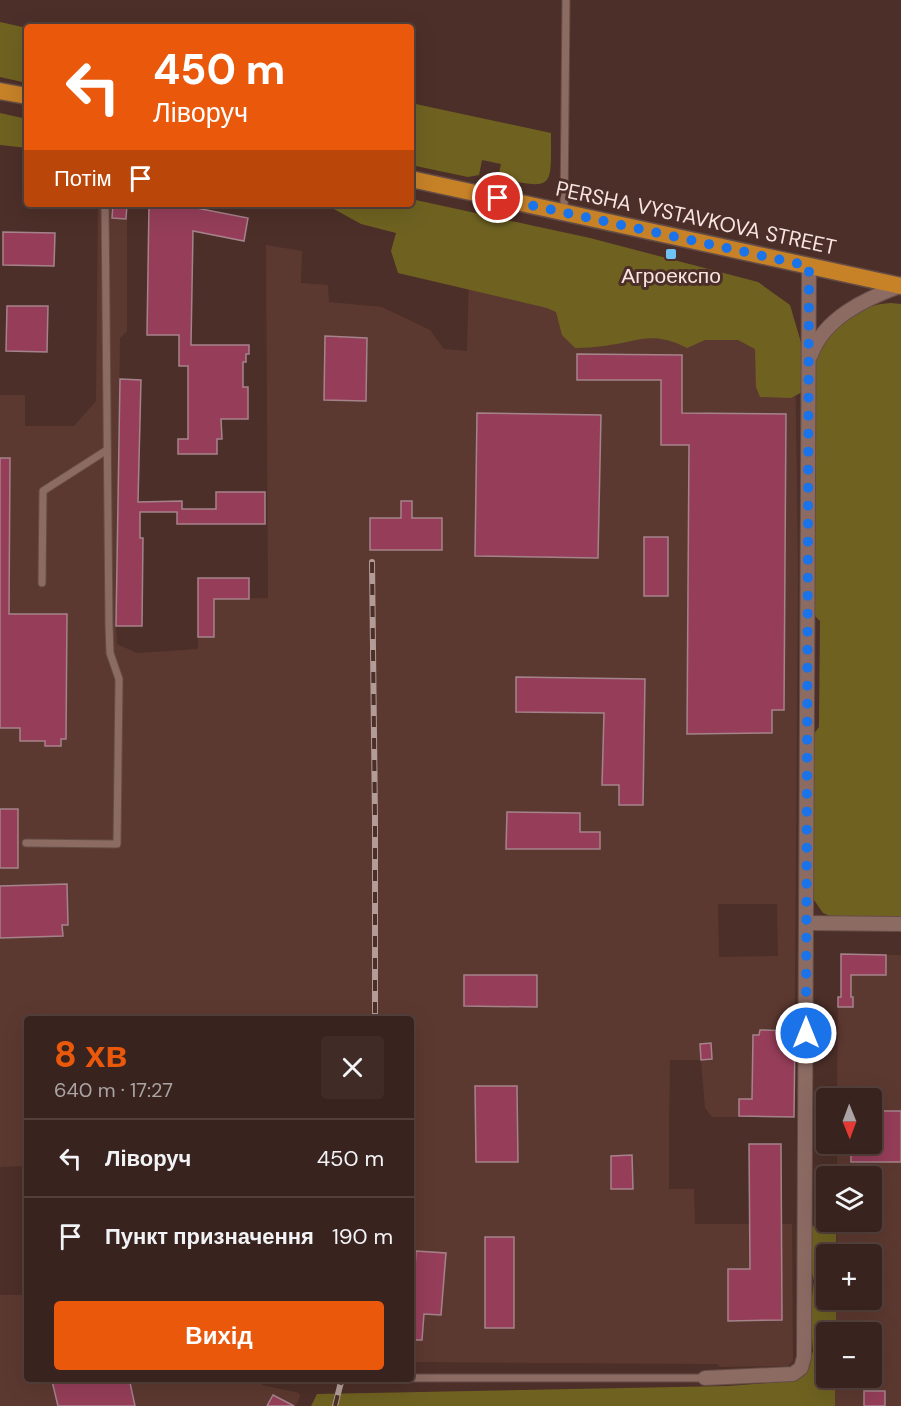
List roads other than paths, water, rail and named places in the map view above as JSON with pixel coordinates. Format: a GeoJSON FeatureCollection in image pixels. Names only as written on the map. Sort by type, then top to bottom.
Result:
{"type":"FeatureCollection","features":[{"type":"Feature","properties":{"kind":"main road"},"geometry":{"type":"LineString","coordinates":[[0,91],[24,95]]}},
{"type":"Feature","properties":{"kind":"main road","name":"PERSHA VYSTAVKOVA STREET"},"geometry":{"type":"LineString","coordinates":[[414,180],[900,286]]}},
{"type":"Feature","properties":{"kind":"street"},"geometry":{"type":"LineString","coordinates":[[705,1378],[788,1375],[798,1372],[804,1363],[809,266]]}},
{"type":"Feature","properties":{"kind":"street"},"geometry":{"type":"LineString","coordinates":[[809,360],[820,338],[840,316],[867,300],[900,286]]}},
{"type":"Feature","properties":{"kind":"street"},"geometry":{"type":"LineString","coordinates":[[806,923],[901,924]]}},
{"type":"Feature","properties":{"kind":"lane"},"geometry":{"type":"LineString","coordinates":[[564,212],[566,0]]}},
{"type":"Feature","properties":{"kind":"lane"},"geometry":{"type":"LineString","coordinates":[[26,843],[117,844],[119,679],[110,654],[105,207]]}},
{"type":"Feature","properties":{"kind":"lane"},"geometry":{"type":"LineString","coordinates":[[42,583],[44,491],[107,450]]}},
{"type":"Feature","properties":{"kind":"lane"},"geometry":{"type":"LineString","coordinates":[[414,1378],[705,1378]]}},
{"type":"Feature","properties":{"kind":"railway"},"geometry":{"type":"LineString","coordinates":[[372,562],[375,1016]]}},
{"type":"Feature","properties":{"kind":"railway"},"geometry":{"type":"LineString","coordinates":[[335,1406],[341,1382]]}},
{"type":"Feature","properties":{"kind":"place","name":"Агроекспо"},"geometry":{"type":"Point","coordinates":[671,254]}}]}
